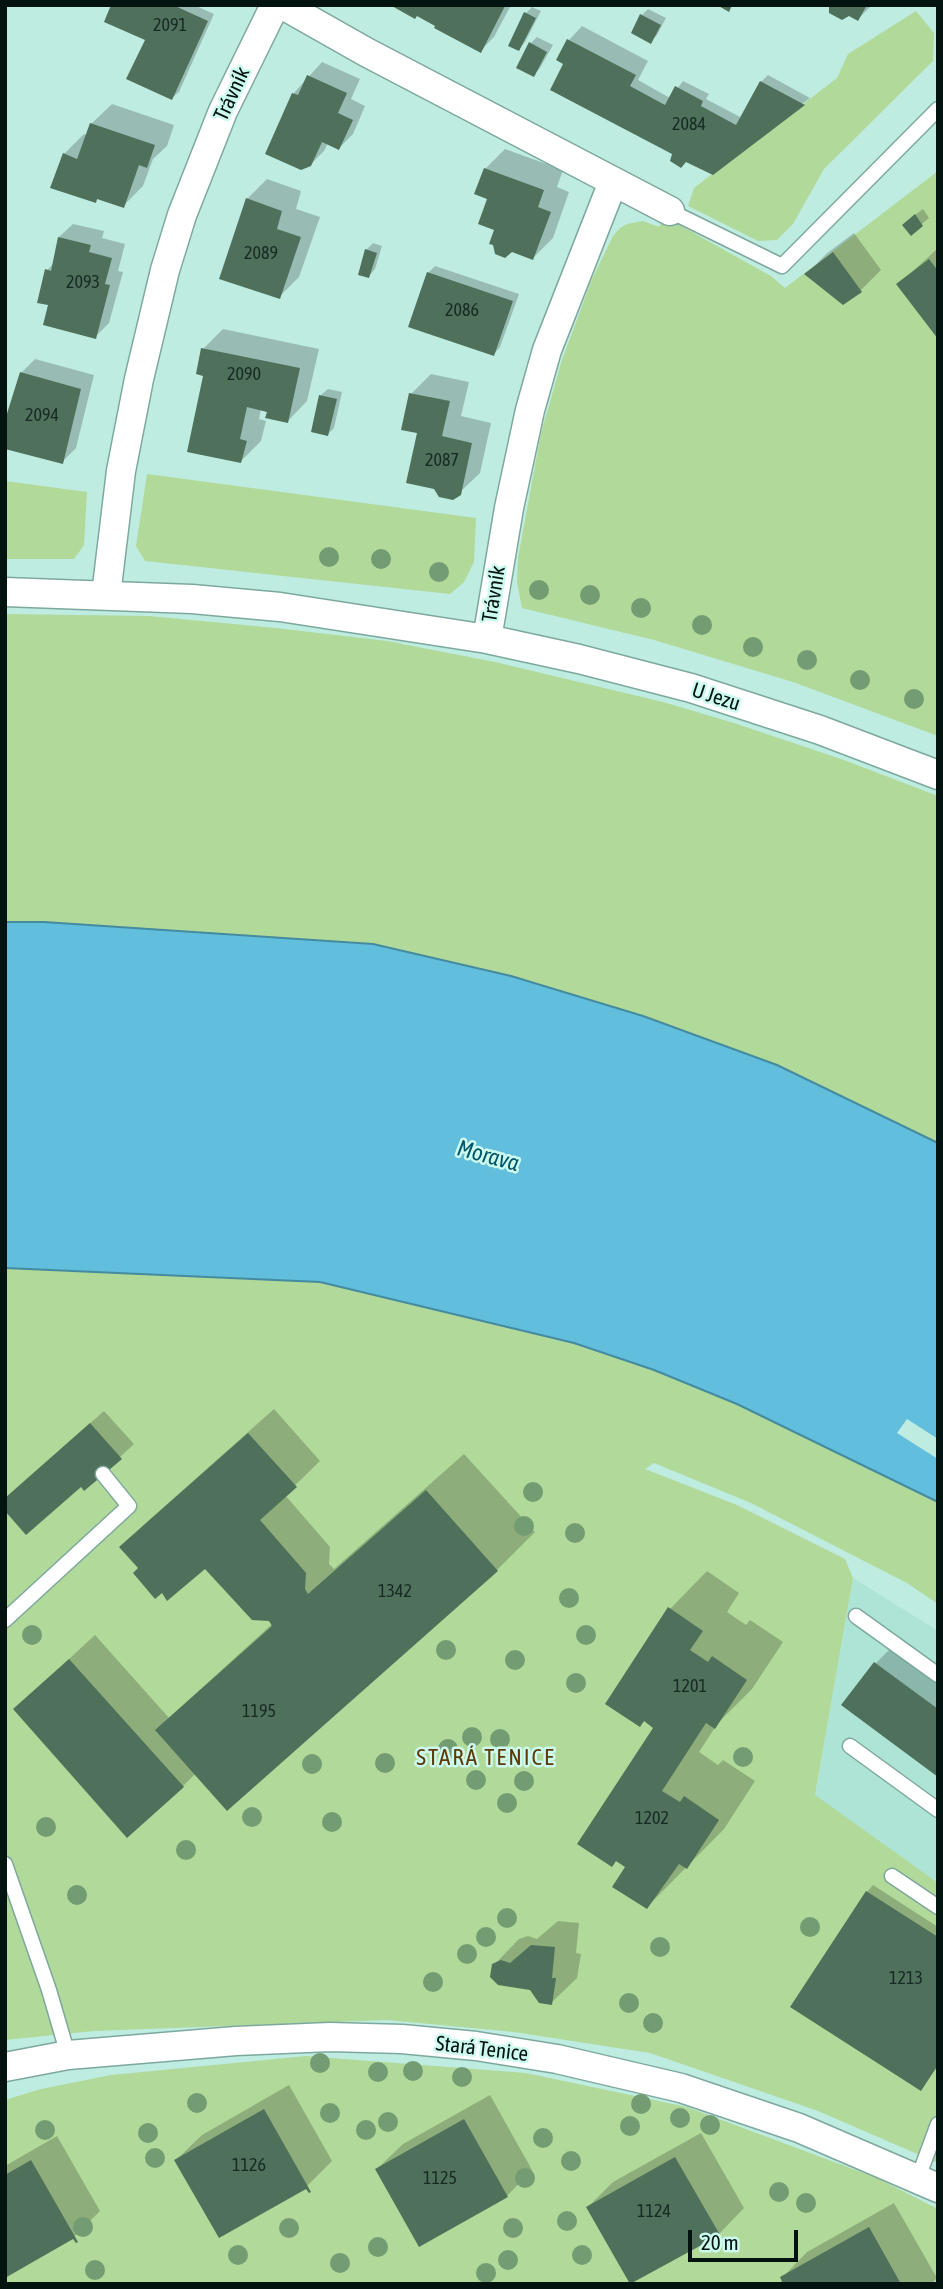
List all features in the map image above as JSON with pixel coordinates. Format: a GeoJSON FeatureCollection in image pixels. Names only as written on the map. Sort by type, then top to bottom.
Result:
{"type":"FeatureCollection","features":[{"type":"Feature","properties":{"kind":"street","name":"Trávník"},"geometry":{"type":"LineString","coordinates":[[106,595],[121,471],[165,270],[182,215],[223,111],[275,5]]}},
{"type":"Feature","properties":{"kind":"street"},"geometry":{"type":"LineString","coordinates":[[283,5],[670,211]]}},
{"type":"Feature","properties":{"kind":"street","name":"Trávník"},"geometry":{"type":"LineString","coordinates":[[5,592],[192,599],[280,607],[487,639],[509,508],[530,410],[547,350],[613,182]]}},
{"type":"Feature","properties":{"kind":"street","name":"U Jezu"},"geometry":{"type":"LineString","coordinates":[[487,639],[691,688],[821,730],[938,775]]}},
{"type":"Feature","properties":{"kind":"street","name":"Stará Tenice"},"geometry":{"type":"LineString","coordinates":[[5,2067],[68,2055],[236,2041],[330,2037],[402,2039],[476,2046],[557,2059],[681,2088],[799,2128],[928,2183]]}},
{"type":"Feature","properties":{"kind":"lane"},"geometry":{"type":"LineString","coordinates":[[670,211],[782,266],[938,109]]}},
{"type":"Feature","properties":{"kind":"lane"},"geometry":{"type":"LineString","coordinates":[[5,1620],[129,1506],[103,1474]]}},
{"type":"Feature","properties":{"kind":"lane"},"geometry":{"type":"LineString","coordinates":[[856,1616],[938,1675]]}},
{"type":"Feature","properties":{"kind":"lane"},"geometry":{"type":"LineString","coordinates":[[850,1746],[938,1810]]}},
{"type":"Feature","properties":{"kind":"lane"},"geometry":{"type":"LineString","coordinates":[[5,1864],[49,1990],[68,2055]]}},
{"type":"Feature","properties":{"kind":"lane"},"geometry":{"type":"LineString","coordinates":[[892,1876],[938,1907]]}},
{"type":"Feature","properties":{"kind":"lane"},"geometry":{"type":"LineString","coordinates":[[928,2183],[938,2124]]}},
{"type":"Feature","properties":{"kind":"shaded area"},"geometry":{"type":"Polygon","coordinates":[[[853,1578],[938,1631],[938,2105],[815,1796],[853,1578]]]}},
{"type":"Feature","properties":{"kind":"green space"},"geometry":{"type":"Polygon","coordinates":[[[916,11],[934,33],[933,61],[824,169],[793,224],[777,240],[758,241],[688,206],[694,188],[837,78],[848,54],[916,11]]]}},
{"type":"Feature","properties":{"kind":"green space"},"geometry":{"type":"Polygon","coordinates":[[[938,171],[938,736],[793,682],[654,640],[522,608],[517,582],[518,558],[541,433],[562,360],[592,279],[613,236],[620,228],[643,221],[659,227],[665,217],[771,276],[785,288],[938,171]]]}},
{"type":"Feature","properties":{"kind":"green space"},"geometry":{"type":"Polygon","coordinates":[[[147,474],[476,518],[474,562],[464,582],[450,594],[145,561],[136,546],[147,474]]]}},
{"type":"Feature","properties":{"kind":"green space"},"geometry":{"type":"Polygon","coordinates":[[[5,481],[87,492],[84,545],[74,559],[5,559],[5,481]]]}},
{"type":"Feature","properties":{"kind":"green space"},"geometry":{"type":"Polygon","coordinates":[[[5,614],[149,616],[276,628],[387,641],[495,662],[663,702],[734,723],[844,760],[938,796],[938,1143],[777,1065],[711,1040],[511,976],[373,944],[44,922],[5,922],[5,614]]]}},
{"type":"Feature","properties":{"kind":"green space"},"geometry":{"type":"Polygon","coordinates":[[[5,1268],[320,1282],[574,1343],[654,1370],[737,1404],[938,1502],[938,1604],[907,1583],[751,1503],[654,1463],[645,1469],[737,1505],[845,1559],[853,1578],[815,1795],[938,1883],[938,2163],[818,2111],[650,2053],[514,2032],[387,2020],[94,2031],[5,2040],[5,1268]]]}},
{"type":"Feature","properties":{"kind":"green space"},"geometry":{"type":"Polygon","coordinates":[[[306,2056],[526,2073],[687,2107],[877,2178],[938,2209],[938,2284],[5,2284],[5,2100],[41,2089],[111,2075],[306,2056]]]}},
{"type":"Feature","properties":{"kind":"water","name":"Morava"},"geometry":{"type":"Polygon","coordinates":[[[5,922],[44,922],[373,944],[511,976],[643,1016],[777,1065],[938,1143],[938,1502],[737,1404],[654,1370],[574,1343],[320,1282],[5,1268],[5,922]]]}},
{"type":"Feature","properties":{"kind":"pier"},"geometry":{"type":"Polygon","coordinates":[[[907,1419],[938,1439],[938,1459],[897,1433],[907,1419]]]}},
{"type":"Feature","properties":{"kind":"building"},"geometry":{"type":"Polygon","coordinates":[[[111,5],[173,5],[208,21],[172,100],[126,79],[145,40],[104,22],[111,5]]]}},
{"type":"Feature","properties":{"kind":"building"},"geometry":{"type":"Polygon","coordinates":[[[390,5],[505,6],[481,53],[417,16],[415,19],[390,5]]]}},
{"type":"Feature","properties":{"kind":"building"},"geometry":{"type":"Polygon","coordinates":[[[717,5],[732,5],[729,12],[717,5]]]}},
{"type":"Feature","properties":{"kind":"building"},"geometry":{"type":"Polygon","coordinates":[[[829,5],[867,5],[858,21],[849,16],[842,20],[829,13],[829,5]]]}},
{"type":"Feature","properties":{"kind":"building"},"geometry":{"type":"Polygon","coordinates":[[[524,12],[536,18],[519,51],[508,46],[524,12]]]}},
{"type":"Feature","properties":{"kind":"building"},"geometry":{"type":"Polygon","coordinates":[[[640,14],[661,25],[651,44],[631,33],[640,14]]]}},
{"type":"Feature","properties":{"kind":"building"},"geometry":{"type":"Polygon","coordinates":[[[567,39],[636,75],[630,86],[665,105],[675,86],[703,101],[701,106],[736,125],[760,81],[805,105],[713,175],[686,162],[681,168],[670,161],[672,154],[550,90],[563,64],[556,60],[567,39]]]}},
{"type":"Feature","properties":{"kind":"building"},"geometry":{"type":"Polygon","coordinates":[[[529,42],[547,52],[534,77],[516,68],[529,42]]]}},
{"type":"Feature","properties":{"kind":"building"},"geometry":{"type":"Polygon","coordinates":[[[307,75],[347,93],[338,113],[353,120],[339,150],[322,142],[311,166],[301,170],[265,154],[292,93],[298,95],[307,75]]]}},
{"type":"Feature","properties":{"kind":"building"},"geometry":{"type":"Polygon","coordinates":[[[90,123],[155,145],[147,168],[139,165],[124,208],[97,199],[96,203],[50,188],[63,153],[77,159],[90,123]]]}},
{"type":"Feature","properties":{"kind":"building"},"geometry":{"type":"Polygon","coordinates":[[[484,168],[544,190],[538,207],[551,212],[533,260],[512,252],[505,258],[495,254],[493,245],[489,244],[494,230],[478,224],[487,199],[474,194],[484,168]]]}},
{"type":"Feature","properties":{"kind":"building"},"geometry":{"type":"Polygon","coordinates":[[[246,198],[282,211],[277,229],[301,237],[280,299],[219,279],[246,198]]]}},
{"type":"Feature","properties":{"kind":"building"},"geometry":{"type":"Polygon","coordinates":[[[915,214],[923,226],[911,236],[902,225],[915,214]]]}},
{"type":"Feature","properties":{"kind":"building"},"geometry":{"type":"Polygon","coordinates":[[[58,237],[91,245],[89,252],[112,258],[105,284],[110,285],[96,339],[43,325],[48,305],[37,303],[45,269],[51,271],[58,237]]]}},
{"type":"Feature","properties":{"kind":"building"},"geometry":{"type":"Polygon","coordinates":[[[365,249],[377,253],[369,278],[358,275],[365,249]]]}},
{"type":"Feature","properties":{"kind":"building"},"geometry":{"type":"Polygon","coordinates":[[[833,252],[862,292],[843,305],[804,274],[833,252]]]}},
{"type":"Feature","properties":{"kind":"building"},"geometry":{"type":"Polygon","coordinates":[[[929,259],[938,271],[938,339],[896,284],[929,259]]]}},
{"type":"Feature","properties":{"kind":"building"},"geometry":{"type":"Polygon","coordinates":[[[427,272],[513,301],[494,356],[408,327],[427,272]]]}},
{"type":"Feature","properties":{"kind":"building"},"geometry":{"type":"Polygon","coordinates":[[[201,348],[300,368],[288,423],[265,418],[267,412],[247,407],[240,439],[247,441],[241,463],[187,452],[203,376],[196,374],[201,348]]]}},
{"type":"Feature","properties":{"kind":"building"},"geometry":{"type":"Polygon","coordinates":[[[20,372],[81,389],[63,464],[5,449],[5,420],[20,372]]]}},
{"type":"Feature","properties":{"kind":"building"},"geometry":{"type":"Polygon","coordinates":[[[409,393],[450,401],[442,436],[472,443],[461,495],[453,500],[439,497],[434,489],[406,483],[417,433],[401,430],[409,393]]]}},
{"type":"Feature","properties":{"kind":"building"},"geometry":{"type":"Polygon","coordinates":[[[319,395],[337,399],[328,436],[311,432],[319,395]]]}},
{"type":"Feature","properties":{"kind":"building"},"geometry":{"type":"Polygon","coordinates":[[[90,1423],[122,1459],[84,1491],[81,1487],[26,1535],[5,1511],[5,1498],[90,1423]]]}},
{"type":"Feature","properties":{"kind":"building"},"geometry":{"type":"Polygon","coordinates":[[[248,1433],[297,1487],[260,1520],[306,1573],[305,1589],[308,1594],[426,1490],[498,1571],[227,1811],[155,1730],[272,1626],[269,1621],[252,1620],[205,1569],[167,1601],[162,1593],[155,1599],[133,1573],[138,1568],[119,1547],[248,1433]]]}},
{"type":"Feature","properties":{"kind":"building"},"geometry":{"type":"Polygon","coordinates":[[[668,1607],[703,1631],[690,1650],[708,1662],[712,1656],[747,1680],[715,1729],[706,1723],[662,1791],[680,1802],[684,1796],[719,1820],[687,1869],[679,1864],[647,1909],[612,1887],[625,1867],[616,1861],[612,1867],[577,1844],[653,1728],[644,1721],[640,1727],[605,1704],[668,1607]]]}},
{"type":"Feature","properties":{"kind":"building"},"geometry":{"type":"Polygon","coordinates":[[[69,1659],[184,1787],[127,1838],[13,1709],[69,1659]]]}},
{"type":"Feature","properties":{"kind":"building"},"geometry":{"type":"Polygon","coordinates":[[[874,1662],[938,1709],[938,1777],[841,1705],[874,1662]]]}},
{"type":"Feature","properties":{"kind":"building"},"geometry":{"type":"Polygon","coordinates":[[[866,1891],[938,1937],[938,2065],[921,2091],[790,2007],[866,1891]]]}},
{"type":"Feature","properties":{"kind":"building"},"geometry":{"type":"Polygon","coordinates":[[[531,1945],[555,1947],[552,1978],[556,1978],[552,2005],[539,2003],[530,1990],[498,1985],[490,1977],[492,1964],[501,1960],[510,1963],[531,1945]]]}},
{"type":"Feature","properties":{"kind":"building"},"geometry":{"type":"Polygon","coordinates":[[[264,2109],[311,2192],[306,2189],[219,2238],[174,2160],[264,2109]]]}},
{"type":"Feature","properties":{"kind":"building"},"geometry":{"type":"Polygon","coordinates":[[[464,2119],[508,2197],[419,2247],[375,2169],[464,2119]]]}},
{"type":"Feature","properties":{"kind":"building"},"geometry":{"type":"Polygon","coordinates":[[[675,2157],[720,2235],[630,2284],[586,2207],[675,2157]]]}},
{"type":"Feature","properties":{"kind":"building"},"geometry":{"type":"Polygon","coordinates":[[[31,2160],[78,2242],[73,2239],[5,2278],[5,2175],[31,2160]]]}},
{"type":"Feature","properties":{"kind":"building"},"geometry":{"type":"Polygon","coordinates":[[[869,2227],[901,2284],[783,2284],[780,2277],[869,2227]]]}},
{"type":"Feature","properties":{"kind":"district","name":"STARÁ TENICE"},"geometry":{"type":"Point","coordinates":[486,1758]}}]}
